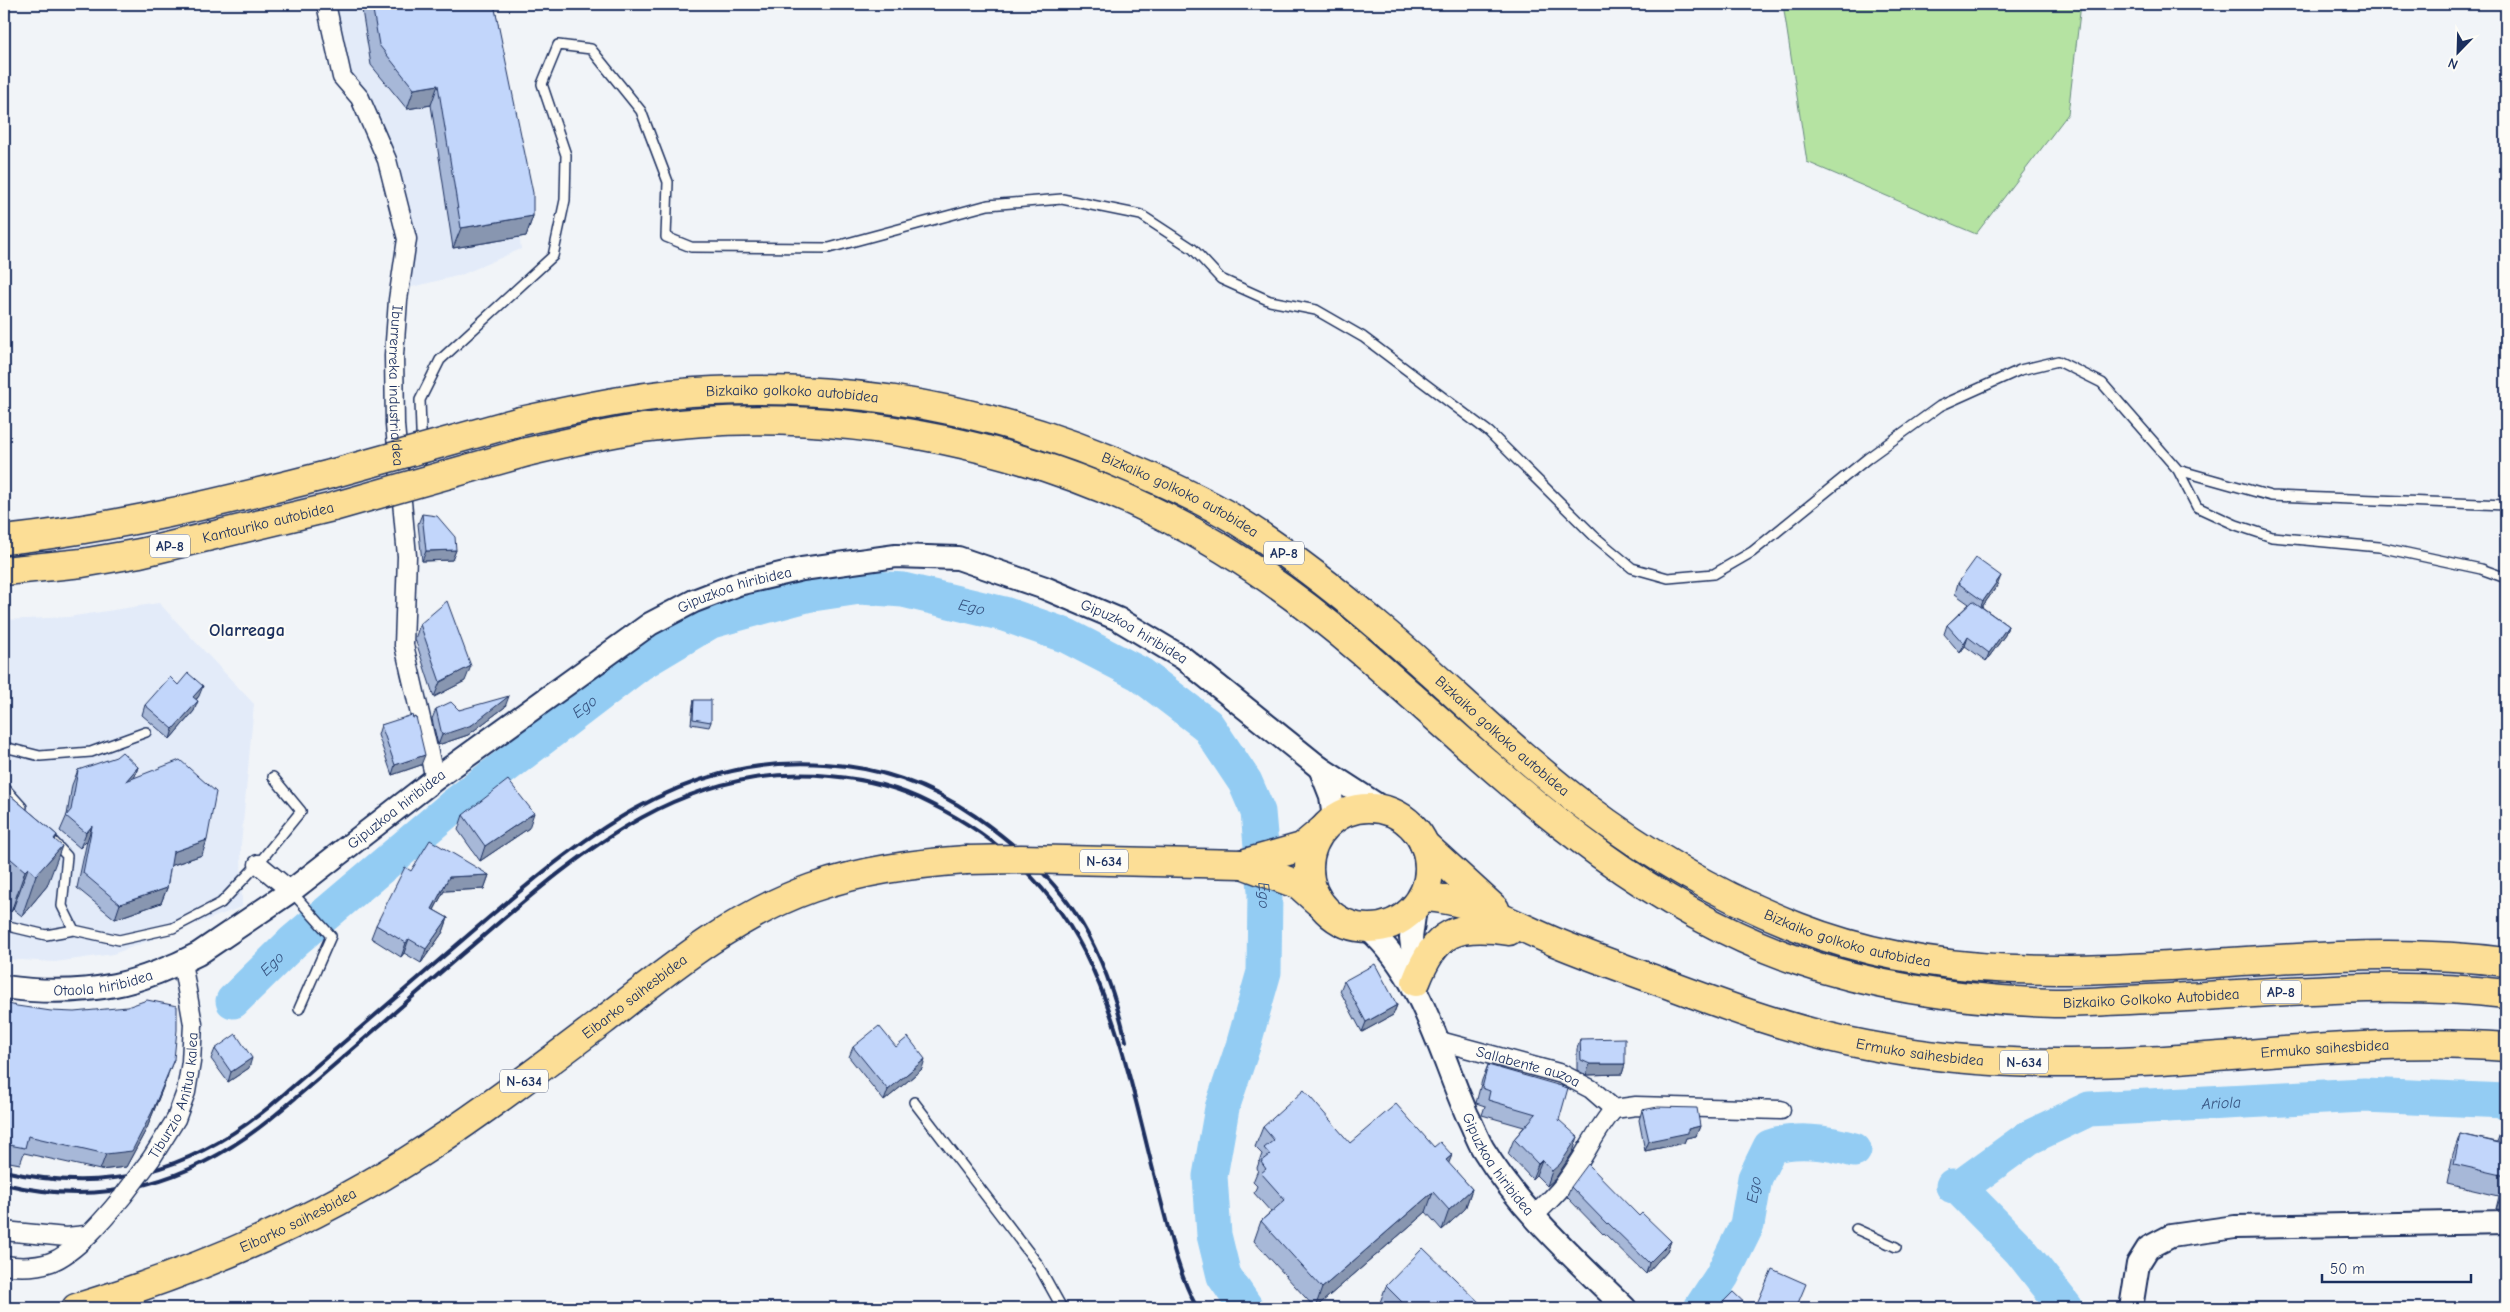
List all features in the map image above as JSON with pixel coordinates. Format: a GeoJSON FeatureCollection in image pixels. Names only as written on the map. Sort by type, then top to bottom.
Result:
{"type":"FeatureCollection","features":[{"type":"Feature","properties":{"kind":"highway","name":"Bizkaiko golkoko autobidea"},"geometry":{"type":"LineString","coordinates":[[521,421],[638,398],[711,391],[810,390],[919,403],[963,412],[1017,425],[1096,452],[1179,489],[1237,521],[1306,567],[1380,627],[1580,803],[1648,850],[1698,881],[1803,929],[1874,951],[1953,964]]}},
{"type":"Feature","properties":{"kind":"highway","name":"Kantauriko autobidea"},"geometry":{"type":"LineString","coordinates":[[4,540],[67,533],[148,519],[331,474],[521,421]]}},
{"type":"Feature","properties":{"kind":"highway","name":"Bizkaiko golkoko autobidea"},"geometry":{"type":"LineString","coordinates":[[527,452],[589,437],[645,428],[708,422],[803,421],[911,432],[1013,456],[1086,482],[1162,516],[1224,549],[1288,594],[1358,649],[1494,771],[1562,827],[1633,878],[1694,914],[1755,943],[1802,962],[1871,981],[1946,995]]}},
{"type":"Feature","properties":{"kind":"highway","name":"Kantauriko autobidea"},"geometry":{"type":"LineString","coordinates":[[4,572],[82,563],[140,553],[333,507],[527,452]]}},
{"type":"Feature","properties":{"kind":"highway"},"geometry":{"type":"LineString","coordinates":[[1318,902],[1310,885],[1308,866],[1312,847],[1328,825],[1350,811],[1368,808],[1386,810],[1402,818],[1415,830],[1424,844],[1507,920]]}},
{"type":"Feature","properties":{"kind":"highway","name":"Eibarko saihesbidea"},"geometry":{"type":"LineString","coordinates":[[76,1308],[114,1297],[203,1263],[277,1231],[352,1192],[423,1151],[507,1095],[674,966],[726,931],[770,906],[810,889],[857,874],[908,864],[966,860],[1031,859],[1277,865],[1328,825]]}},
{"type":"Feature","properties":{"kind":"highway"},"geometry":{"type":"LineString","coordinates":[[1277,865],[1332,916],[1349,925],[1368,929],[1386,926],[1401,919],[1419,902],[1428,878],[1429,861],[1424,844]]}},
{"type":"Feature","properties":{"kind":"highway"},"geometry":{"type":"LineString","coordinates":[[1419,902],[1445,898],[1463,902],[1507,920]]}},
{"type":"Feature","properties":{"kind":"highway","name":"Ermuko saihesbidea"},"geometry":{"type":"LineString","coordinates":[[1507,920],[1558,943],[1779,1025],[1867,1046],[1960,1059],[2056,1063],[2163,1059],[2349,1045],[2506,1047]]}},
{"type":"Feature","properties":{"kind":"highway"},"geometry":{"type":"LineString","coordinates":[[1417,987],[1424,963],[1434,948],[1448,936],[1464,927],[1482,926],[1512,931],[1558,943]]}},
{"type":"Feature","properties":{"kind":"highway","name":"Bizkaiko Golkoko Autobidea"},"geometry":{"type":"LineString","coordinates":[[1953,964],[2064,972],[2368,955],[2462,956],[2506,962]]}},
{"type":"Feature","properties":{"kind":"highway","name":"Bizkaiko Golkoko Autobidea"},"geometry":{"type":"LineString","coordinates":[[1946,995],[2055,1003],[2376,988],[2458,988],[2506,994]]}},
{"type":"Feature","properties":{"kind":"street","name":"Iburrerreka industrialdea"},"geometry":{"type":"LineString","coordinates":[[326,4],[342,77],[360,98],[387,160],[407,239],[398,300],[394,355],[394,424],[407,556],[404,645],[435,779]]}},
{"type":"Feature","properties":{"kind":"street","name":"Gipuzkoa hiribidea"},"geometry":{"type":"LineString","coordinates":[[190,958],[297,898],[435,779],[650,624],[694,601],[738,584],[802,569],[896,556],[958,558],[1045,588],[1118,619],[1183,658],[1320,768],[1386,810]]}},
{"type":"Feature","properties":{"kind":"street"},"geometry":{"type":"LineString","coordinates":[[1320,768],[1330,796],[1328,825]]}},
{"type":"Feature","properties":{"kind":"street"},"geometry":{"type":"LineString","coordinates":[[258,864],[297,898]]}},
{"type":"Feature","properties":{"kind":"street"},"geometry":{"type":"LineString","coordinates":[[1417,987],[1412,938],[1419,902]]}},
{"type":"Feature","properties":{"kind":"street"},"geometry":{"type":"LineString","coordinates":[[1368,929],[1386,944],[1417,987]]}},
{"type":"Feature","properties":{"kind":"street","name":"Otaola hiribidea"},"geometry":{"type":"LineString","coordinates":[[4,987],[61,990],[116,985],[190,958]]}},
{"type":"Feature","properties":{"kind":"street","name":"Tiburzio Anitua kalea"},"geometry":{"type":"LineString","coordinates":[[4,1265],[19,1267],[50,1263],[64,1256],[123,1196],[151,1159],[176,1119],[186,1092],[191,1062],[194,1024],[190,958]]}},
{"type":"Feature","properties":{"kind":"street","name":"Gipuzkoa hiribidea"},"geometry":{"type":"LineString","coordinates":[[1417,987],[1436,1040],[1482,1148],[1533,1217],[1625,1308]]}},
{"type":"Feature","properties":{"kind":"street","name":"Sallabente auzoa"},"geometry":{"type":"LineString","coordinates":[[1436,1040],[1562,1074],[1591,1089],[1614,1109]]}},
{"type":"Feature","properties":{"kind":"street"},"geometry":{"type":"LineString","coordinates":[[1533,1217],[1567,1181],[1585,1154],[1598,1127],[1614,1109],[1636,1106],[1781,1110]]}},
{"type":"Feature","properties":{"kind":"street"},"geometry":{"type":"LineString","coordinates":[[2131,1308],[2138,1264],[2148,1248],[2171,1236],[2235,1227],[2506,1222]]}},
{"type":"Feature","properties":{"kind":"street"},"geometry":{"type":"LineString","coordinates":[[4,1230],[45,1236],[66,1237],[86,1235]]}},
{"type":"Feature","properties":{"kind":"street"},"geometry":{"type":"LineString","coordinates":[[39,1264],[49,1251],[45,1236]]}},
{"type":"Feature","properties":{"kind":"lane"},"geometry":{"type":"LineString","coordinates":[[400,486],[415,472],[422,460],[420,400],[440,360],[554,256],[565,200],[566,155],[542,84],[558,45],[591,49],[641,111],[668,182],[666,237],[691,247],[829,248],[988,205],[1062,199],[1141,215],[1193,248],[1221,278],[1270,301],[1316,310],[1362,337],[1489,432],[1594,537],[1632,568],[1668,578],[1714,574],[1752,552],[1868,458],[1940,406],[2020,370],[2058,360],[2102,383],[2178,470],[2198,506],[2236,525],[2272,537],[2379,547],[2481,569],[2506,578]]}},
{"type":"Feature","properties":{"kind":"lane"},"geometry":{"type":"LineString","coordinates":[[2178,470],[2271,496],[2506,505]]}},
{"type":"Feature","properties":{"kind":"lane"},"geometry":{"type":"LineString","coordinates":[[4,747],[40,756],[91,752],[146,732]]}},
{"type":"Feature","properties":{"kind":"lane"},"geometry":{"type":"LineString","coordinates":[[4,925],[46,935],[74,930],[120,940],[173,928],[221,903],[258,864],[301,811],[273,777]]}},
{"type":"Feature","properties":{"kind":"lane"},"geometry":{"type":"LineString","coordinates":[[4,787],[28,814]]}},
{"type":"Feature","properties":{"kind":"lane"},"geometry":{"type":"LineString","coordinates":[[47,835],[66,856],[62,906],[74,930]]}},
{"type":"Feature","properties":{"kind":"lane"},"geometry":{"type":"LineString","coordinates":[[297,898],[330,936],[299,1009]]}},
{"type":"Feature","properties":{"kind":"lane"},"geometry":{"type":"LineString","coordinates":[[914,1102],[1037,1263],[1062,1308]]}},
{"type":"Feature","properties":{"kind":"lane"},"geometry":{"type":"LineString","coordinates":[[1856,1229],[1896,1247]]}},
{"type":"Feature","properties":{"kind":"shaded area"},"geometry":{"type":"Polygon","coordinates":[[[328,4],[470,4],[494,14],[521,249],[461,275],[408,288],[410,239],[343,76],[328,4]]]}},
{"type":"Feature","properties":{"kind":"shaded area"},"geometry":{"type":"Polygon","coordinates":[[[159,603],[254,704],[241,845],[242,907],[113,954],[55,962],[4,959],[4,620],[68,617],[159,603]]]}},
{"type":"Feature","properties":{"kind":"green space"},"geometry":{"type":"Polygon","coordinates":[[[1783,4],[2081,4],[2068,114],[1976,234],[1807,162],[1783,4]]]}},
{"type":"Feature","properties":{"kind":"building"},"geometry":{"type":"Polygon","coordinates":[[[372,4],[494,4],[533,193],[533,216],[461,228],[438,85],[414,89],[379,45],[372,4]]]}},
{"type":"Feature","properties":{"kind":"building"},"geometry":{"type":"Polygon","coordinates":[[[422,514],[437,516],[455,537],[456,550],[426,551],[422,514]]]}},
{"type":"Feature","properties":{"kind":"building"},"geometry":{"type":"Polygon","coordinates":[[[1976,558],[2001,576],[1983,601],[1958,583],[1976,558]]]}},
{"type":"Feature","properties":{"kind":"building"},"geometry":{"type":"Polygon","coordinates":[[[447,601],[471,666],[440,682],[420,624],[447,601]]]}},
{"type":"Feature","properties":{"kind":"building"},"geometry":{"type":"Polygon","coordinates":[[[1973,601],[2008,626],[1989,653],[1968,637],[1964,644],[1947,625],[1973,601]]]}},
{"type":"Feature","properties":{"kind":"building"},"geometry":{"type":"Polygon","coordinates":[[[188,673],[203,686],[193,697],[198,701],[173,729],[145,705],[170,677],[178,685],[188,673]]]}},
{"type":"Feature","properties":{"kind":"building"},"geometry":{"type":"Polygon","coordinates":[[[509,696],[472,725],[442,735],[436,709],[451,702],[459,710],[509,696]]]}},
{"type":"Feature","properties":{"kind":"building"},"geometry":{"type":"Polygon","coordinates":[[[694,700],[711,700],[711,722],[693,719],[694,700]]]}},
{"type":"Feature","properties":{"kind":"building"},"geometry":{"type":"Polygon","coordinates":[[[412,715],[413,718],[416,717],[425,755],[395,765],[381,725],[412,715]]]}},
{"type":"Feature","properties":{"kind":"building"},"geometry":{"type":"Polygon","coordinates":[[[122,752],[138,767],[126,781],[180,760],[216,792],[207,840],[173,852],[167,888],[120,904],[83,873],[92,826],[86,833],[66,816],[71,810],[78,770],[116,757],[122,752]]]}},
{"type":"Feature","properties":{"kind":"building"},"geometry":{"type":"Polygon","coordinates":[[[508,780],[534,813],[485,846],[463,815],[508,780]]]}},
{"type":"Feature","properties":{"kind":"building"},"geometry":{"type":"Polygon","coordinates":[[[4,790],[57,835],[54,839],[62,846],[36,875],[28,868],[25,871],[4,853],[4,790]]]}},
{"type":"Feature","properties":{"kind":"building"},"geometry":{"type":"Polygon","coordinates":[[[430,840],[489,875],[449,877],[432,909],[448,918],[426,949],[409,939],[406,943],[376,925],[405,867],[411,871],[430,840]]]}},
{"type":"Feature","properties":{"kind":"building"},"geometry":{"type":"Polygon","coordinates":[[[1375,964],[1397,1005],[1366,1022],[1344,981],[1375,964]]]}},
{"type":"Feature","properties":{"kind":"building"},"geometry":{"type":"Polygon","coordinates":[[[147,1000],[177,1006],[177,1030],[174,1059],[152,1112],[132,1151],[106,1154],[28,1136],[25,1148],[4,1144],[4,1003],[51,1011],[74,1012],[127,1007],[147,1000]]]}},
{"type":"Feature","properties":{"kind":"building"},"geometry":{"type":"Polygon","coordinates":[[[879,1026],[896,1047],[908,1037],[925,1059],[888,1090],[853,1047],[879,1026]]]}},
{"type":"Feature","properties":{"kind":"building"},"geometry":{"type":"Polygon","coordinates":[[[236,1034],[252,1058],[231,1072],[215,1049],[236,1034]]]}},
{"type":"Feature","properties":{"kind":"building"},"geometry":{"type":"Polygon","coordinates":[[[1625,1038],[1625,1064],[1590,1064],[1581,1060],[1580,1039],[1625,1038]]]}},
{"type":"Feature","properties":{"kind":"building"},"geometry":{"type":"Polygon","coordinates":[[[1488,1065],[1568,1088],[1559,1120],[1578,1137],[1560,1164],[1552,1171],[1542,1160],[1538,1164],[1514,1139],[1536,1114],[1488,1100],[1490,1091],[1482,1088],[1488,1065]]]}},
{"type":"Feature","properties":{"kind":"building"},"geometry":{"type":"Polygon","coordinates":[[[1304,1090],[1350,1143],[1396,1104],[1434,1147],[1440,1142],[1452,1155],[1446,1160],[1472,1189],[1449,1210],[1433,1192],[1322,1288],[1261,1221],[1285,1200],[1261,1173],[1266,1169],[1261,1162],[1270,1155],[1264,1148],[1274,1140],[1263,1127],[1304,1090]]]}},
{"type":"Feature","properties":{"kind":"building"},"geometry":{"type":"Polygon","coordinates":[[[1658,1107],[1697,1108],[1700,1126],[1688,1129],[1688,1133],[1649,1141],[1642,1110],[1658,1107]]]}},
{"type":"Feature","properties":{"kind":"building"},"geometry":{"type":"Polygon","coordinates":[[[2503,1125],[2506,1125],[2506,1176],[2454,1164],[2460,1134],[2499,1143],[2503,1125]]]}},
{"type":"Feature","properties":{"kind":"building"},"geometry":{"type":"Polygon","coordinates":[[[1588,1164],[1639,1216],[1642,1213],[1671,1241],[1649,1263],[1571,1187],[1588,1164]]]}},
{"type":"Feature","properties":{"kind":"building"},"geometry":{"type":"Polygon","coordinates":[[[1423,1248],[1485,1308],[1408,1308],[1386,1286],[1423,1248]]]}},
{"type":"Feature","properties":{"kind":"building"},"geometry":{"type":"Polygon","coordinates":[[[1772,1269],[1806,1284],[1796,1308],[1755,1308],[1772,1269]]]}},
{"type":"Feature","properties":{"kind":"building"},"geometry":{"type":"Polygon","coordinates":[[[1733,1292],[1750,1308],[1717,1308],[1733,1292]]]}},
{"type":"Feature","properties":{"kind":"waterway","name":"Ego"},"geometry":{"type":"LineString","coordinates":[[233,1001],[294,941],[452,807],[639,664],[711,621],[806,595],[860,587],[903,590],[1004,614],[1067,636],[1140,674],[1207,725],[1245,782],[1258,812],[1265,891],[1264,972],[1243,1046],[1222,1108],[1210,1176],[1214,1235],[1224,1276],[1246,1308]]}},
{"type":"Feature","properties":{"kind":"waterway","name":"Ariola"},"geometry":{"type":"LineString","coordinates":[[1959,1188],[2028,1138],[2089,1109],[2364,1095],[2506,1101]]}},
{"type":"Feature","properties":{"kind":"waterway","name":"Ego"},"geometry":{"type":"LineString","coordinates":[[1701,1308],[1722,1276],[1747,1225],[1755,1178],[1770,1147],[1780,1144],[1812,1142],[1854,1150]]}},
{"type":"Feature","properties":{"kind":"waterway","name":"Ego"},"geometry":{"type":"LineString","coordinates":[[1953,1186],[1959,1188],[2020,1250],[2066,1308]]}},
{"type":"Feature","properties":{"kind":"railway"},"geometry":{"type":"LineString","coordinates":[[4,1171],[41,1178],[77,1180],[112,1178],[145,1172],[177,1162],[208,1148],[239,1129],[269,1107],[540,874],[582,843],[625,815],[670,792],[717,775],[769,765],[824,764],[864,769],[884,774],[940,795],[975,816],[1006,839],[1055,886],[1091,940],[1105,970],[1126,1041]]}},
{"type":"Feature","properties":{"kind":"railway"},"geometry":{"type":"LineString","coordinates":[[4,1184],[41,1191],[76,1193],[111,1191],[144,1185],[177,1174],[208,1160],[239,1142],[269,1120],[548,881],[590,850],[632,823],[677,800],[725,784],[775,775],[830,776],[856,779],[893,788],[917,797],[954,816],[999,847],[1020,865],[1056,906],[1085,953],[1110,1012],[1120,1042],[1175,1254],[1190,1295],[1197,1308]]}},
{"type":"Feature","properties":{"kind":"district","name":"Olarreaga"},"geometry":{"type":"Point","coordinates":[247,630]}}]}
